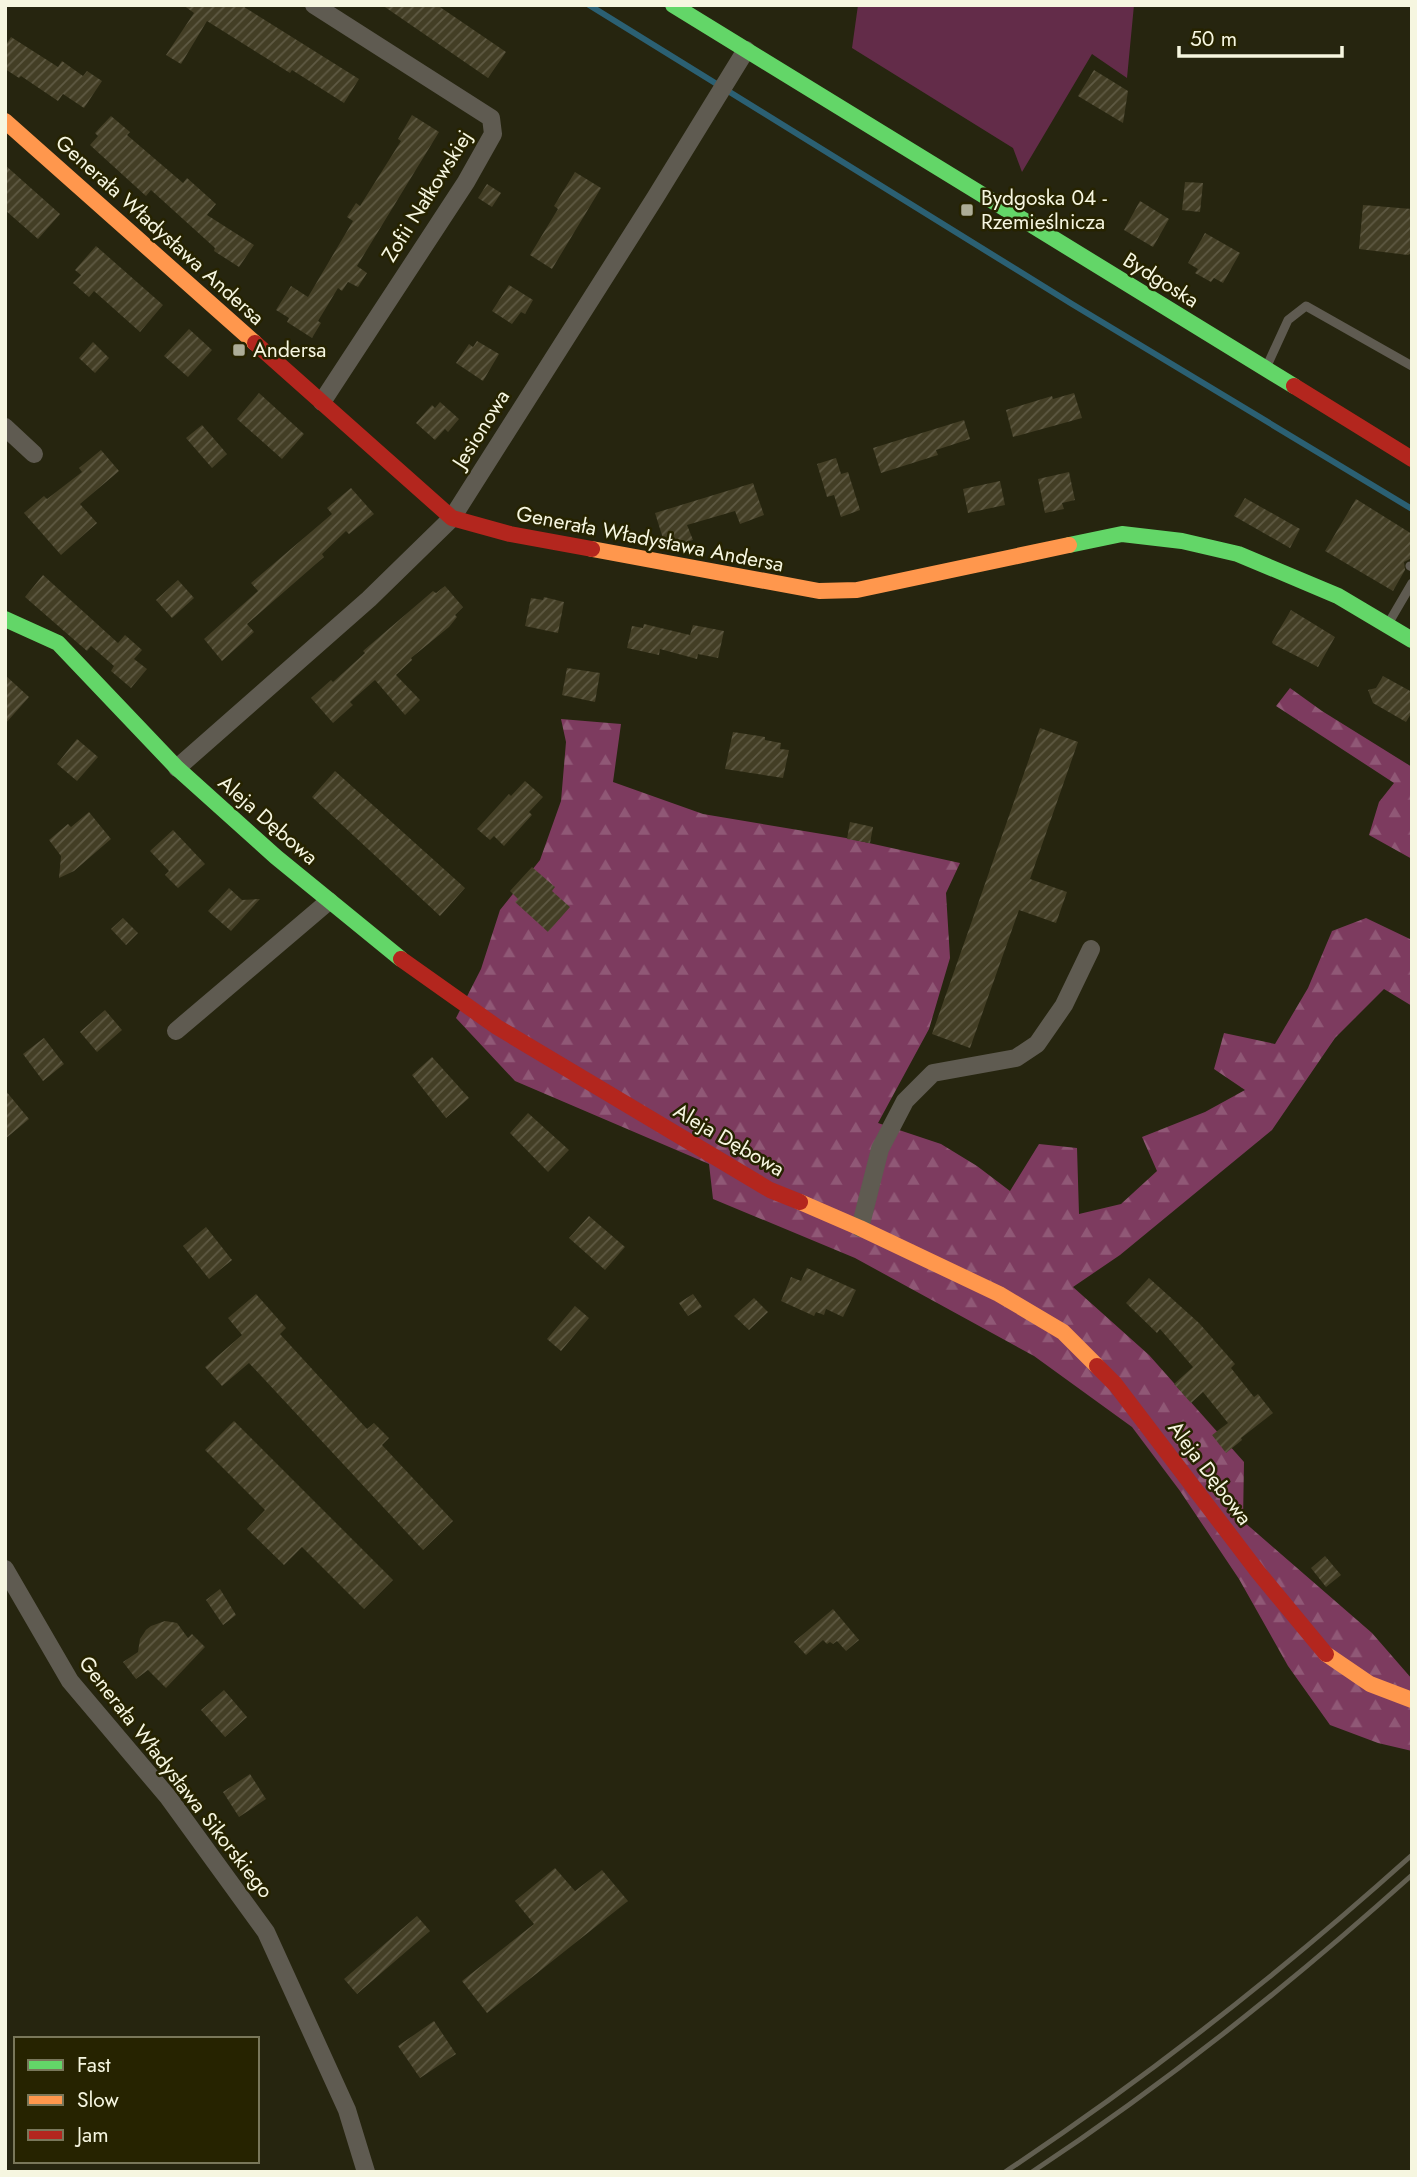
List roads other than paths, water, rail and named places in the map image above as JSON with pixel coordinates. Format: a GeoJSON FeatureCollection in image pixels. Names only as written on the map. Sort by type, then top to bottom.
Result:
{"type":"FeatureCollection","features":[{"type":"Feature","properties":{"kind":"street","name":"Zofii Nałkowskiej"},"geometry":{"type":"LineString","coordinates":[[313,5],[491,118],[493,134],[466,182],[322,402]]}},
{"type":"Feature","properties":{"kind":"street","name":"Bydgoska"},"geometry":{"type":"LineString","coordinates":[[674,5],[1412,458]]}},
{"type":"Feature","properties":{"kind":"street","name":"Jesionowa"},"geometry":{"type":"LineString","coordinates":[[177,768],[369,599],[452,517],[746,50]]}},
{"type":"Feature","properties":{"kind":"street","name":"Generała Władysława Andersa"},"geometry":{"type":"LineString","coordinates":[[5,121],[452,517],[510,534],[819,592],[857,590],[895,583],[1122,534],[1170,540],[1238,554],[1284,572],[1338,596],[1412,640]]}},
{"type":"Feature","properties":{"kind":"street"},"geometry":{"type":"LineString","coordinates":[[5,427],[34,454]]}},
{"type":"Feature","properties":{"kind":"street","name":"Aleja Dębowa"},"geometry":{"type":"LineString","coordinates":[[5,619],[58,643],[177,768],[329,901],[392,953],[497,1027],[770,1189],[999,1294],[1063,1332],[1115,1384],[1258,1572],[1330,1659],[1370,1684],[1412,1700]]}},
{"type":"Feature","properties":{"kind":"street"},"geometry":{"type":"LineString","coordinates":[[176,1031],[329,901]]}},
{"type":"Feature","properties":{"kind":"street"},"geometry":{"type":"LineString","coordinates":[[860,1228],[880,1149],[905,1101],[933,1073],[1016,1058],[1037,1044],[1064,1005],[1091,948]]}},
{"type":"Feature","properties":{"kind":"street","name":"Generała Władysława Sikorskiego"},"geometry":{"type":"LineString","coordinates":[[5,1569],[71,1681],[168,1797],[266,1932],[346,2110],[366,2172]]}},
{"type":"Feature","properties":{"kind":"lane"},"geometry":{"type":"LineString","coordinates":[[1265,369],[1287,320],[1306,306],[1412,366]]}},
{"type":"Feature","properties":{"kind":"lane"},"geometry":{"type":"LineString","coordinates":[[1387,625],[1412,583]]}},
{"type":"Feature","properties":{"kind":"waterway"},"geometry":{"type":"LineString","coordinates":[[589,5],[1072,304],[1412,509]]}},
{"type":"Feature","properties":{"kind":"railway"},"geometry":{"type":"LineString","coordinates":[[1005,2172],[1111,2099],[1214,2021],[1315,1940],[1412,1855]]}},
{"type":"Feature","properties":{"kind":"railway"},"geometry":{"type":"LineString","coordinates":[[1032,2172],[1131,2103],[1228,2030],[1322,1954],[1412,1875]]}},
{"type":"Feature","properties":{"kind":"place","name":"Bydgoska 04 - Rzemieślnicza"},"geometry":{"type":"Point","coordinates":[967,210]}},
{"type":"Feature","properties":{"kind":"place","name":"Andersa"},"geometry":{"type":"Point","coordinates":[239,350]}}]}
